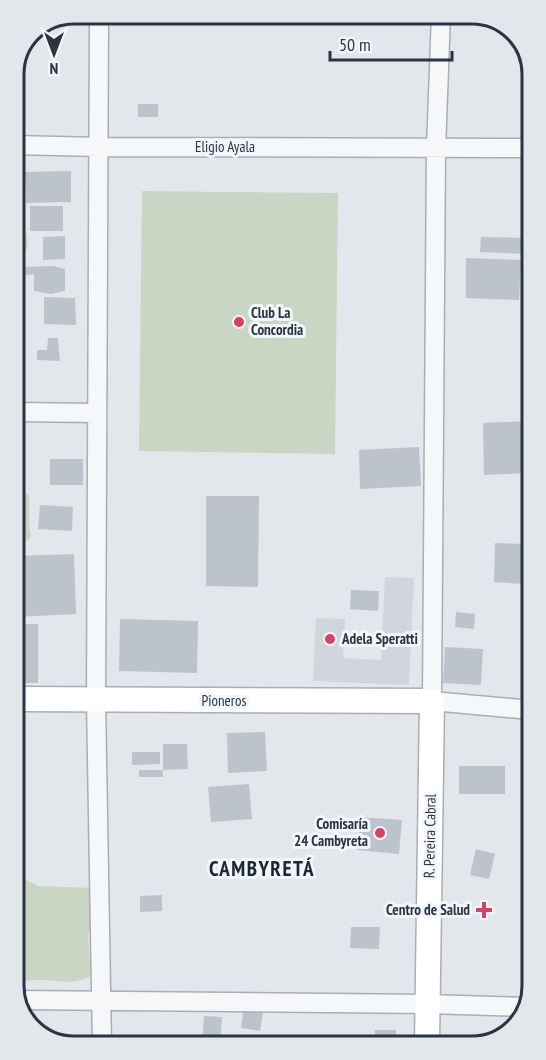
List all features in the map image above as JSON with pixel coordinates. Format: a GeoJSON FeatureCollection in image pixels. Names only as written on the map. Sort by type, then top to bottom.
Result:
{"type":"FeatureCollection","features":[{"type":"Feature","properties":{"kind":"main road","name":"Pioneros"},"geometry":{"type":"LineString","coordinates":[[24,699],[432,701]]}},
{"type":"Feature","properties":{"kind":"main road","name":"R. Pereira Cabral"},"geometry":{"type":"LineString","coordinates":[[427,1036],[432,701]]}},
{"type":"Feature","properties":{"kind":"street"},"geometry":{"type":"LineString","coordinates":[[99,24],[96,701],[102,1036]]}},
{"type":"Feature","properties":{"kind":"street"},"geometry":{"type":"LineString","coordinates":[[441,24],[436,149],[432,701],[522,709]]}},
{"type":"Feature","properties":{"kind":"street","name":"Eligio Ayala"},"geometry":{"type":"LineString","coordinates":[[24,145],[522,148]]}},
{"type":"Feature","properties":{"kind":"street"},"geometry":{"type":"LineString","coordinates":[[24,412],[97,413]]}},
{"type":"Feature","properties":{"kind":"street"},"geometry":{"type":"LineString","coordinates":[[26,1000],[517,1007]]}},
{"type":"Feature","properties":{"kind":"shaded area","name":"Adela Speratti"},"geometry":{"type":"Polygon","coordinates":[[[385,577],[414,578],[409,685],[313,681],[316,618],[345,619],[343,658],[381,660],[385,577]]]}},
{"type":"Feature","properties":{"kind":"green space","name":"Club La Concordia"},"geometry":{"type":"Polygon","coordinates":[[[142,191],[338,193],[335,454],[139,451],[142,191]]]}},
{"type":"Feature","properties":{"kind":"green space"},"geometry":{"type":"Polygon","coordinates":[[[24,226],[28,245],[24,256],[24,226]]]}},
{"type":"Feature","properties":{"kind":"green space"},"geometry":{"type":"Polygon","coordinates":[[[24,490],[29,496],[31,537],[24,543],[24,490]]]}},
{"type":"Feature","properties":{"kind":"green space"},"geometry":{"type":"Polygon","coordinates":[[[24,851],[25,879],[38,886],[94,888],[94,910],[88,936],[91,976],[72,982],[24,981],[24,851]]]}},
{"type":"Feature","properties":{"kind":"building"},"geometry":{"type":"Polygon","coordinates":[[[138,104],[158,104],[158,117],[138,117],[138,104]]]}},
{"type":"Feature","properties":{"kind":"building"},"geometry":{"type":"Polygon","coordinates":[[[71,171],[71,202],[26,203],[25,172],[71,171]]]}},
{"type":"Feature","properties":{"kind":"building"},"geometry":{"type":"Polygon","coordinates":[[[30,206],[63,206],[63,231],[30,231],[30,206]]]}},
{"type":"Feature","properties":{"kind":"building"},"geometry":{"type":"Polygon","coordinates":[[[65,236],[65,259],[43,260],[43,237],[65,236]]]}},
{"type":"Feature","properties":{"kind":"building"},"geometry":{"type":"Polygon","coordinates":[[[481,237],[522,238],[522,254],[480,252],[481,237]]]}},
{"type":"Feature","properties":{"kind":"building"},"geometry":{"type":"Polygon","coordinates":[[[466,258],[521,260],[519,300],[466,298],[466,258]]]}},
{"type":"Feature","properties":{"kind":"building"},"geometry":{"type":"Polygon","coordinates":[[[53,266],[65,269],[65,291],[51,294],[34,291],[34,274],[24,275],[24,267],[53,266]]]}},
{"type":"Feature","properties":{"kind":"building"},"geometry":{"type":"Polygon","coordinates":[[[44,297],[75,298],[76,325],[44,324],[44,297]]]}},
{"type":"Feature","properties":{"kind":"building"},"geometry":{"type":"Polygon","coordinates":[[[48,338],[58,338],[60,361],[37,360],[37,350],[47,350],[48,338]]]}},
{"type":"Feature","properties":{"kind":"building"},"geometry":{"type":"Polygon","coordinates":[[[522,421],[522,473],[484,475],[483,423],[522,421]]]}},
{"type":"Feature","properties":{"kind":"building"},"geometry":{"type":"Polygon","coordinates":[[[419,447],[421,486],[360,489],[359,450],[419,447]]]}},
{"type":"Feature","properties":{"kind":"building"},"geometry":{"type":"Polygon","coordinates":[[[50,459],[83,459],[83,485],[50,485],[50,459]]]}},
{"type":"Feature","properties":{"kind":"building"},"geometry":{"type":"Polygon","coordinates":[[[206,496],[259,496],[258,587],[206,586],[206,496]]]}},
{"type":"Feature","properties":{"kind":"building"},"geometry":{"type":"Polygon","coordinates":[[[40,505],[73,507],[72,531],[38,529],[40,505]]]}},
{"type":"Feature","properties":{"kind":"building"},"geometry":{"type":"Polygon","coordinates":[[[495,543],[522,544],[522,584],[494,582],[495,543]]]}},
{"type":"Feature","properties":{"kind":"building"},"geometry":{"type":"Polygon","coordinates":[[[74,554],[76,614],[24,617],[24,556],[74,554]]]}},
{"type":"Feature","properties":{"kind":"building"},"geometry":{"type":"Polygon","coordinates":[[[351,590],[379,591],[378,611],[350,609],[351,590]]]}},
{"type":"Feature","properties":{"kind":"building"},"geometry":{"type":"Polygon","coordinates":[[[456,612],[475,614],[474,629],[455,627],[456,612]]]}},
{"type":"Feature","properties":{"kind":"building"},"geometry":{"type":"Polygon","coordinates":[[[120,619],[198,621],[197,673],[119,671],[120,619]]]}},
{"type":"Feature","properties":{"kind":"building"},"geometry":{"type":"Polygon","coordinates":[[[24,624],[38,624],[38,683],[24,683],[24,624]]]}},
{"type":"Feature","properties":{"kind":"building"},"geometry":{"type":"Polygon","coordinates":[[[445,647],[483,649],[481,685],[443,683],[445,647]]]}},
{"type":"Feature","properties":{"kind":"building"},"geometry":{"type":"Polygon","coordinates":[[[265,732],[267,771],[228,773],[227,733],[265,732]]]}},
{"type":"Feature","properties":{"kind":"building"},"geometry":{"type":"Polygon","coordinates":[[[163,744],[187,744],[188,769],[163,770],[163,744]]]}},
{"type":"Feature","properties":{"kind":"building"},"geometry":{"type":"Polygon","coordinates":[[[132,752],[160,752],[160,764],[132,765],[132,752]]]}},
{"type":"Feature","properties":{"kind":"building"},"geometry":{"type":"Polygon","coordinates":[[[459,766],[505,766],[505,794],[459,794],[459,766]]]}},
{"type":"Feature","properties":{"kind":"building"},"geometry":{"type":"Polygon","coordinates":[[[139,770],[163,770],[163,777],[139,777],[139,770]]]}},
{"type":"Feature","properties":{"kind":"building"},"geometry":{"type":"Polygon","coordinates":[[[249,784],[252,819],[211,822],[208,787],[249,784]]]}},
{"type":"Feature","properties":{"kind":"building"},"geometry":{"type":"Polygon","coordinates":[[[360,817],[402,820],[399,854],[357,850],[360,817]]]}},
{"type":"Feature","properties":{"kind":"building"},"geometry":{"type":"Polygon","coordinates":[[[476,849],[495,854],[489,879],[470,875],[476,849]]]}},
{"type":"Feature","properties":{"kind":"building"},"geometry":{"type":"Polygon","coordinates":[[[162,895],[162,911],[140,912],[140,896],[162,895]]]}},
{"type":"Feature","properties":{"kind":"building"},"geometry":{"type":"Polygon","coordinates":[[[351,927],[380,927],[379,949],[350,948],[351,927]]]}},
{"type":"Feature","properties":{"kind":"building"},"geometry":{"type":"Polygon","coordinates":[[[244,1008],[263,1011],[260,1031],[241,1028],[244,1008]]]}},
{"type":"Feature","properties":{"kind":"building"},"geometry":{"type":"Polygon","coordinates":[[[204,1016],[222,1017],[221,1036],[203,1036],[204,1016]]]}},
{"type":"Feature","properties":{"kind":"building"},"geometry":{"type":"Polygon","coordinates":[[[375,1030],[396,1030],[396,1036],[375,1036],[375,1030]]]}},
{"type":"Feature","properties":{"kind":"place","name":"Club La Concordia"},"geometry":{"type":"Point","coordinates":[239,322]}},
{"type":"Feature","properties":{"kind":"place","name":"Adela Speratti"},"geometry":{"type":"Point","coordinates":[330,639]}},
{"type":"Feature","properties":{"kind":"place","name":"Comisaría 24 Cambyreta"},"geometry":{"type":"Point","coordinates":[380,833]}},
{"type":"Feature","properties":{"kind":"place","name":"Centro de Salud"},"geometry":{"type":"Point","coordinates":[484,910]}},
{"type":"Feature","properties":{"kind":"district","name":"CAMBYRETÁ"},"geometry":{"type":"Point","coordinates":[262,869]}}]}
